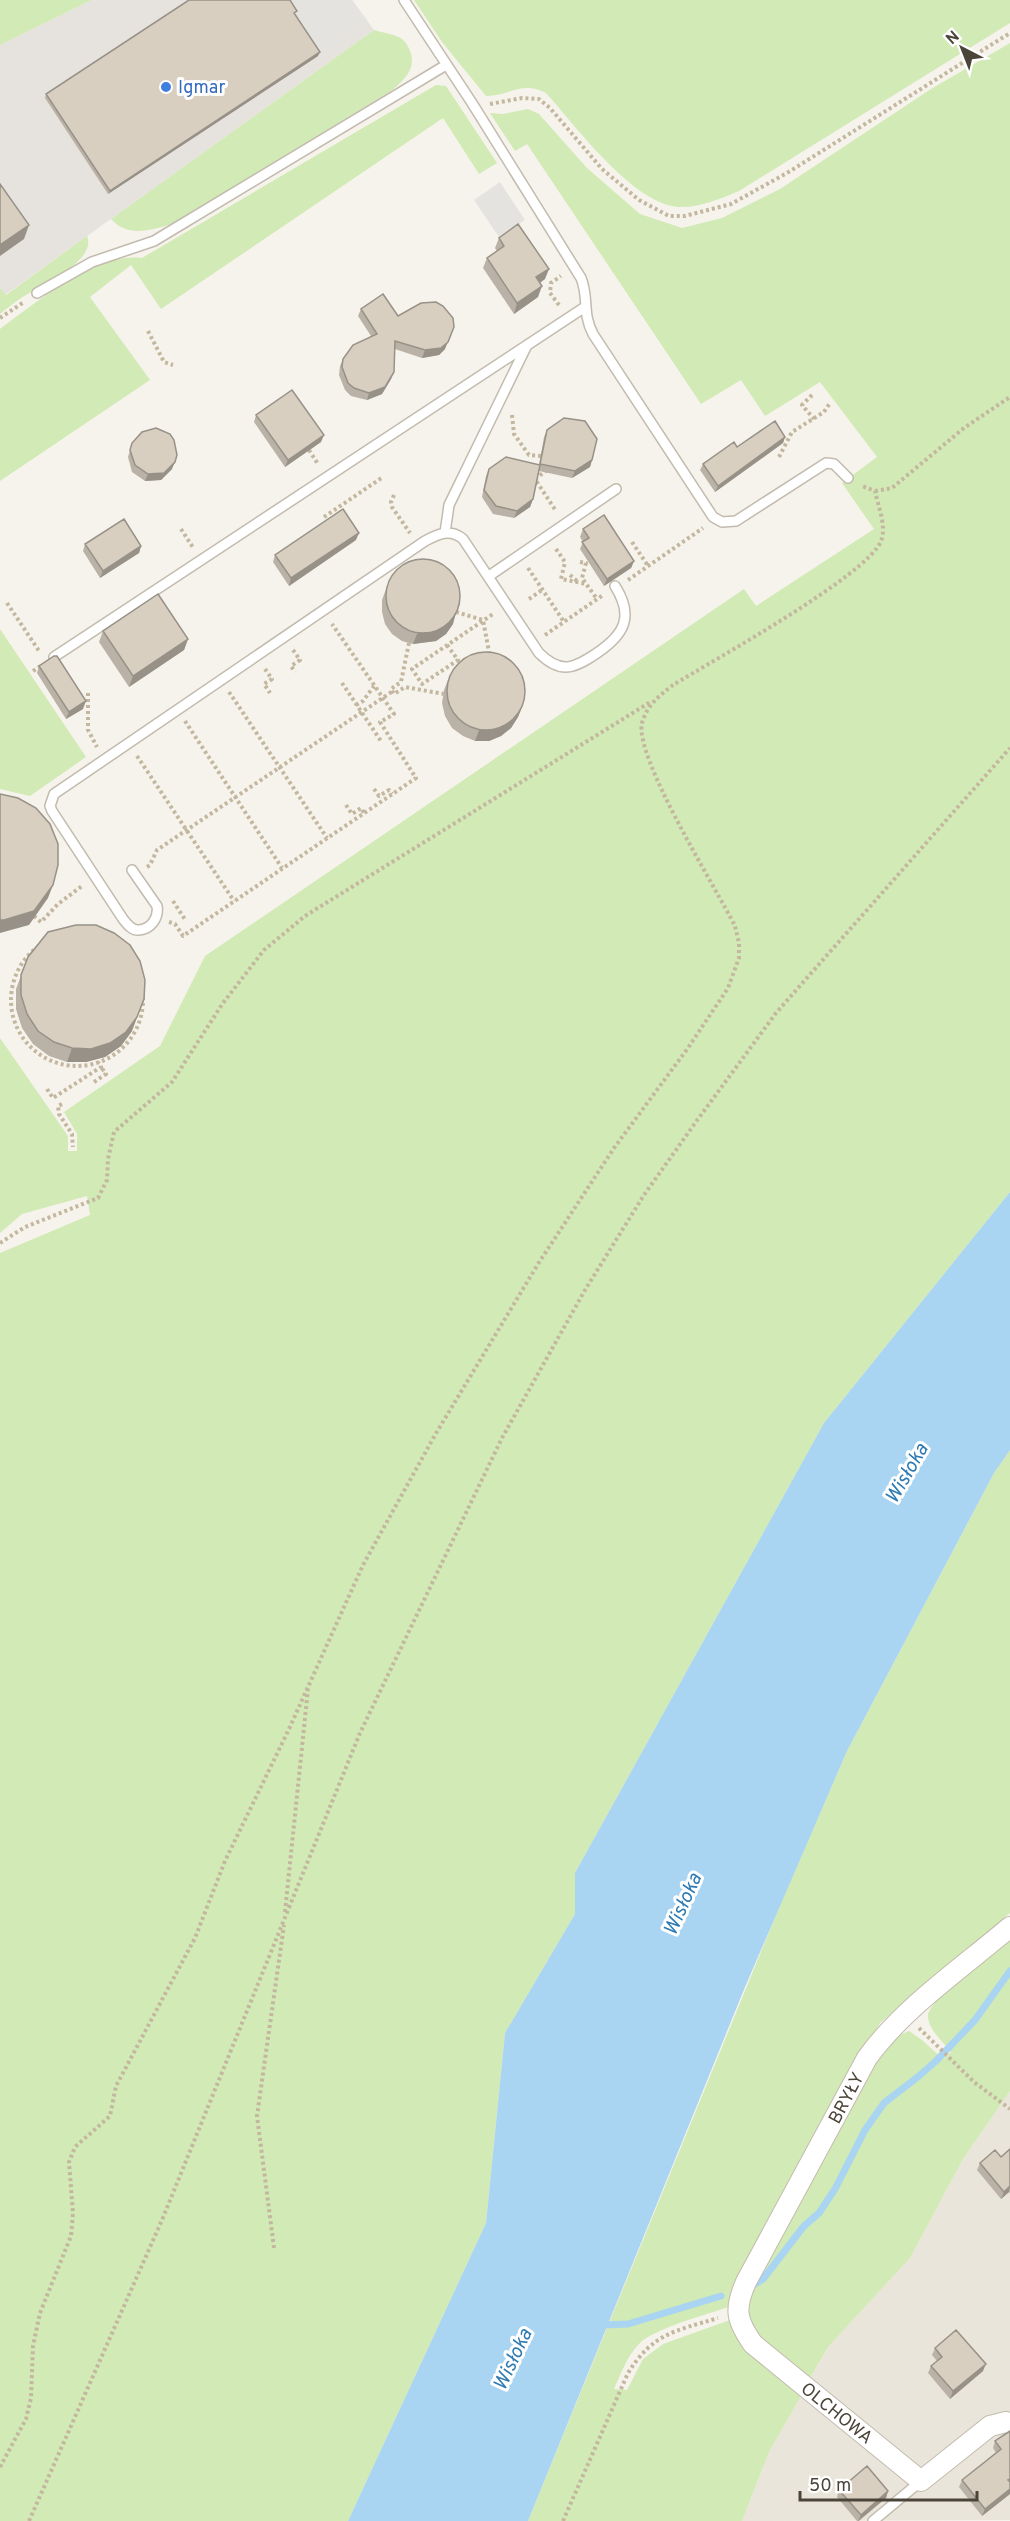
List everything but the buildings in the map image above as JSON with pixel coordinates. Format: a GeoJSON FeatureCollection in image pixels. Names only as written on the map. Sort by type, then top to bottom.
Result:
{"type":"FeatureCollection","features":[{"type":"Feature","properties":{"kind":"street","name":"BRYŁY"},"geometry":{"type":"LineString","coordinates":[[738,2311],[737,2302],[746,2282],[867,2058],[906,2014],[1010,1927]]}},
{"type":"Feature","properties":{"kind":"street","name":"OLCHOWA"},"geometry":{"type":"LineString","coordinates":[[738,2311],[739,2319],[753,2344],[921,2481]]}},
{"type":"Feature","properties":{"kind":"street"},"geometry":{"type":"LineString","coordinates":[[921,2481],[990,2426],[1010,2423]]}},
{"type":"Feature","properties":{"kind":"lane"},"geometry":{"type":"LineString","coordinates":[[404,0],[472,103],[581,278],[588,326],[717,520],[727,523],[736,521],[826,463],[834,464],[848,478]]}},
{"type":"Feature","properties":{"kind":"lane"},"geometry":{"type":"LineString","coordinates":[[37,293],[92,262],[154,241],[446,65]]}},
{"type":"Feature","properties":{"kind":"lane"},"geometry":{"type":"LineString","coordinates":[[54,657],[585,307]]}},
{"type":"Feature","properties":{"kind":"lane"},"geometry":{"type":"LineString","coordinates":[[445,533],[449,505],[528,343]]}},
{"type":"Feature","properties":{"kind":"lane"},"geometry":{"type":"LineString","coordinates":[[489,576],[616,489]]}},
{"type":"Feature","properties":{"kind":"lane"},"geometry":{"type":"LineString","coordinates":[[132,870],[157,906],[158,913],[153,923],[139,930],[131,928],[123,919],[50,806],[50,800],[58,790],[425,541],[445,533],[455,534],[463,539],[539,653],[550,662],[570,668],[609,645],[622,630],[625,613],[623,601],[615,586]]}},
{"type":"Feature","properties":{"kind":"lane"},"geometry":{"type":"LineString","coordinates":[[873,2521],[921,2481]]}},
{"type":"Feature","properties":{"kind":"path"},"geometry":{"type":"LineString","coordinates":[[472,103],[492,104],[522,98],[539,99],[550,108],[602,169],[639,200],[669,216],[685,216],[731,204],[787,172],[1010,33]]}},
{"type":"Feature","properties":{"kind":"path"},"geometry":{"type":"LineString","coordinates":[[560,307],[550,293],[551,283],[562,275]]}},
{"type":"Feature","properties":{"kind":"path"},"geometry":{"type":"LineString","coordinates":[[0,318],[37,293]]}},
{"type":"Feature","properties":{"kind":"path"},"geometry":{"type":"LineString","coordinates":[[148,331],[164,362],[173,365]]}},
{"type":"Feature","properties":{"kind":"path"},"geometry":{"type":"LineString","coordinates":[[503,395],[510,398],[514,434],[529,455],[541,456]]}},
{"type":"Feature","properties":{"kind":"path"},"geometry":{"type":"LineString","coordinates":[[812,395],[802,405],[814,418]]}},
{"type":"Feature","properties":{"kind":"path"},"geometry":{"type":"LineString","coordinates":[[848,478],[875,491],[892,488],[964,428],[1010,397]]}},
{"type":"Feature","properties":{"kind":"path"},"geometry":{"type":"LineString","coordinates":[[779,457],[792,432],[824,412],[830,403]]}},
{"type":"Feature","properties":{"kind":"path"},"geometry":{"type":"LineString","coordinates":[[309,450],[320,468]]}},
{"type":"Feature","properties":{"kind":"path"},"geometry":{"type":"LineString","coordinates":[[526,462],[529,455]]}},
{"type":"Feature","properties":{"kind":"path"},"geometry":{"type":"LineString","coordinates":[[549,469],[534,480],[561,518]]}},
{"type":"Feature","properties":{"kind":"path"},"geometry":{"type":"LineString","coordinates":[[324,517],[383,477]]}},
{"type":"Feature","properties":{"kind":"path"},"geometry":{"type":"LineString","coordinates":[[0,1243],[26,1227],[98,1198],[107,1180],[108,1159],[114,1132],[172,1082],[223,1003],[257,959],[305,916],[653,701],[673,685],[835,585],[866,561],[880,544],[883,535],[875,491]]}},
{"type":"Feature","properties":{"kind":"path"},"geometry":{"type":"LineString","coordinates":[[394,495],[391,502],[392,507],[412,536]]}},
{"type":"Feature","properties":{"kind":"path"},"geometry":{"type":"LineString","coordinates":[[638,573],[704,528]]}},
{"type":"Feature","properties":{"kind":"path"},"geometry":{"type":"LineString","coordinates":[[181,529],[195,551]]}},
{"type":"Feature","properties":{"kind":"path"},"geometry":{"type":"LineString","coordinates":[[551,542],[565,562],[561,579],[586,584]]}},
{"type":"Feature","properties":{"kind":"path"},"geometry":{"type":"LineString","coordinates":[[632,542],[648,566]]}},
{"type":"Feature","properties":{"kind":"path"},"geometry":{"type":"LineString","coordinates":[[538,640],[598,599],[582,578],[586,563],[580,562]]}},
{"type":"Feature","properties":{"kind":"path"},"geometry":{"type":"LineString","coordinates":[[526,566],[564,622]]}},
{"type":"Feature","properties":{"kind":"path"},"geometry":{"type":"LineString","coordinates":[[570,575],[580,583]]}},
{"type":"Feature","properties":{"kind":"path"},"geometry":{"type":"LineString","coordinates":[[529,599],[542,590]]}},
{"type":"Feature","properties":{"kind":"path"},"geometry":{"type":"LineString","coordinates":[[7,603],[40,652]]}},
{"type":"Feature","properties":{"kind":"path"},"geometry":{"type":"LineString","coordinates":[[447,645],[458,660],[422,684],[412,669],[483,620],[500,609]]}},
{"type":"Feature","properties":{"kind":"path"},"geometry":{"type":"LineString","coordinates":[[456,612],[483,620]]}},
{"type":"Feature","properties":{"kind":"path"},"geometry":{"type":"LineString","coordinates":[[327,617],[394,714],[372,727]]}},
{"type":"Feature","properties":{"kind":"path"},"geometry":{"type":"LineString","coordinates":[[483,620],[491,664]]}},
{"type":"Feature","properties":{"kind":"path"},"geometry":{"type":"LineString","coordinates":[[150,865],[157,850],[393,691],[391,689],[401,682],[409,643]]}},
{"type":"Feature","properties":{"kind":"path"},"geometry":{"type":"LineString","coordinates":[[295,672],[291,666],[300,660]]}},
{"type":"Feature","properties":{"kind":"path"},"geometry":{"type":"LineString","coordinates":[[270,693],[264,684],[272,679]]}},
{"type":"Feature","properties":{"kind":"path"},"geometry":{"type":"LineString","coordinates":[[342,683],[381,741]]}},
{"type":"Feature","properties":{"kind":"path"},"geometry":{"type":"LineString","coordinates":[[357,705],[363,701],[374,686]]}},
{"type":"Feature","properties":{"kind":"path"},"geometry":{"type":"LineString","coordinates":[[393,691],[394,694],[405,687],[444,694]]}},
{"type":"Feature","properties":{"kind":"path"},"geometry":{"type":"LineString","coordinates":[[88,693],[88,730],[103,759]]}},
{"type":"Feature","properties":{"kind":"path"},"geometry":{"type":"LineString","coordinates":[[235,701],[327,838]]}},
{"type":"Feature","properties":{"kind":"path"},"geometry":{"type":"LineString","coordinates":[[0,2467],[26,2419],[30,2398],[33,2346],[40,2313],[72,2236],[73,2213],[69,2162],[75,2147],[110,2116],[116,2086],[195,1938],[225,1861],[309,1686],[363,1565],[435,1434],[538,1264],[614,1148],[688,1048],[728,988],[735,972],[739,958],[739,943],[735,926],[653,775],[643,745],[642,724],[653,701]]}},
{"type":"Feature","properties":{"kind":"path"},"geometry":{"type":"LineString","coordinates":[[175,924],[183,936],[416,778],[380,722]]}},
{"type":"Feature","properties":{"kind":"path"},"geometry":{"type":"LineString","coordinates":[[190,729],[282,868]]}},
{"type":"Feature","properties":{"kind":"path"},"geometry":{"type":"LineString","coordinates":[[29,2521],[162,2220],[365,1722],[502,1438],[591,1280],[644,1194],[776,1013],[1010,748]]}},
{"type":"Feature","properties":{"kind":"path"},"geometry":{"type":"LineString","coordinates":[[142,763],[234,901]]}},
{"type":"Feature","properties":{"kind":"path"},"geometry":{"type":"LineString","coordinates":[[374,789],[379,796],[389,790],[392,794]]}},
{"type":"Feature","properties":{"kind":"path"},"geometry":{"type":"LineString","coordinates":[[346,805],[352,814],[361,808],[364,813]]}},
{"type":"Feature","properties":{"kind":"path"},"geometry":{"type":"LineString","coordinates":[[34,916],[40,922],[58,904],[87,882]]}},
{"type":"Feature","properties":{"kind":"path"},"geometry":{"type":"LineString","coordinates":[[53,1098],[113,1055],[126,1045],[141,1017],[143,1000],[136,969],[126,957],[103,939],[84,934],[64,935],[38,947],[24,961],[15,979],[11,998],[14,1017],[21,1035],[34,1050],[60,1064],[79,1066],[100,1064]]}},
{"type":"Feature","properties":{"kind":"path"},"geometry":{"type":"LineString","coordinates":[[126,957],[132,948]]}},
{"type":"Feature","properties":{"kind":"path"},"geometry":{"type":"LineString","coordinates":[[94,1082],[106,1074],[100,1064]]}},
{"type":"Feature","properties":{"kind":"path"},"geometry":{"type":"LineString","coordinates":[[47,1089],[60,1105],[59,1114],[72,1134],[73,1147]]}},
{"type":"Feature","properties":{"kind":"path"},"geometry":{"type":"LineString","coordinates":[[273,2248],[257,2116],[285,1918],[309,1686]]}},
{"type":"Feature","properties":{"kind":"path"},"geometry":{"type":"LineString","coordinates":[[935,2044],[974,2082],[1010,2109]]}},
{"type":"Feature","properties":{"kind":"path"},"geometry":{"type":"LineString","coordinates":[[563,2521],[628,2373],[640,2354],[650,2344],[667,2334],[738,2311]]}},
{"type":"Feature","properties":{"kind":"shaded area"},"geometry":{"type":"Polygon","coordinates":[[[92,0],[352,0],[374,30],[5,295],[0,288],[0,45],[92,0]]]}},
{"type":"Feature","properties":{"kind":"shaded area"},"geometry":{"type":"Polygon","coordinates":[[[282,0],[352,0],[367,20],[318,56],[282,0]]]}},
{"type":"Feature","properties":{"kind":"shaded area"},"geometry":{"type":"Polygon","coordinates":[[[500,182],[525,220],[499,237],[474,200],[500,182]]]}},
{"type":"Feature","properties":{"kind":"shaded area"},"geometry":{"type":"Polygon","coordinates":[[[1010,2091],[1010,2520],[742,2521],[769,2452],[828,2347],[910,2258],[963,2159],[1010,2091]]]}},
{"type":"Feature","properties":{"kind":"green space"},"geometry":{"type":"Polygon","coordinates":[[[0,0],[92,0],[0,45],[0,0]]]}},
{"type":"Feature","properties":{"kind":"green space"},"geometry":{"type":"Polygon","coordinates":[[[414,0],[1010,0],[1010,23],[739,191],[718,200],[681,207],[663,203],[645,194],[626,179],[589,143],[546,93],[537,89],[522,88],[486,96],[442,42],[414,0]]]}},
{"type":"Feature","properties":{"kind":"green space"},"geometry":{"type":"Polygon","coordinates":[[[374,30],[399,37],[406,43],[412,57],[408,74],[391,91],[172,224],[132,231],[111,219],[374,30]]]}},
{"type":"Feature","properties":{"kind":"green space"},"geometry":{"type":"Polygon","coordinates":[[[1010,43],[1010,1192],[824,1423],[575,1873],[575,1914],[505,2033],[486,2223],[348,2521],[0,2521],[0,1253],[90,1215],[87,1196],[22,1214],[0,1233],[0,1038],[68,1136],[68,1151],[77,1151],[77,1134],[64,1112],[160,1046],[205,956],[744,589],[756,606],[874,529],[842,483],[877,457],[820,382],[765,416],[741,380],[701,404],[527,144],[515,151],[490,113],[503,114],[528,109],[539,114],[587,168],[640,214],[682,228],[722,218],[780,189],[931,89],[1010,43]]]}},
{"type":"Feature","properties":{"kind":"green space"},"geometry":{"type":"Polygon","coordinates":[[[436,85],[446,86],[497,163],[479,174],[443,118],[161,309],[131,265],[90,297],[150,380],[0,481],[0,329],[48,294],[86,271],[124,258],[142,258],[436,85]]]}},
{"type":"Feature","properties":{"kind":"green space"},"geometry":{"type":"Polygon","coordinates":[[[87,236],[88,245],[78,262],[19,299],[0,314],[0,288],[6,295],[87,236]]]}},
{"type":"Feature","properties":{"kind":"green space"},"geometry":{"type":"Polygon","coordinates":[[[0,629],[86,757],[30,796],[0,789],[0,629]]]}},
{"type":"Feature","properties":{"kind":"green space"},"geometry":{"type":"Polygon","coordinates":[[[1010,1450],[1010,1913],[880,2023],[743,2273],[731,2306],[669,2327],[647,2338],[631,2354],[614,2389],[627,2390],[643,2359],[663,2344],[730,2320],[802,2394],[769,2452],[742,2521],[528,2521],[781,1903],[847,1751],[994,1473],[1010,1450]]]}},
{"type":"Feature","properties":{"kind":"green space"},"geometry":{"type":"Polygon","coordinates":[[[1010,1934],[1010,2091],[963,2159],[910,2258],[828,2347],[809,2380],[769,2347],[752,2327],[747,2316],[746,2305],[751,2289],[863,2078],[890,2039],[909,2031],[943,2059],[951,2052],[931,2027],[928,2017],[930,2009],[949,1987],[1010,1934]]]}},
{"type":"Feature","properties":{"kind":"water","name":"Wisłoka"},"geometry":{"type":"Polygon","coordinates":[[[1010,1192],[1010,1450],[994,1473],[847,1751],[745,1987],[528,2521],[348,2521],[486,2223],[505,2033],[575,1914],[575,1873],[824,1423],[1010,1192]]]}},
{"type":"Feature","properties":{"kind":"waterway"},"geometry":{"type":"LineString","coordinates":[[755,2284],[763,2279],[804,2226],[819,2213],[835,2189],[865,2130],[884,2103],[936,2061],[975,2020],[1010,1971]]}},
{"type":"Feature","properties":{"kind":"waterway"},"geometry":{"type":"LineString","coordinates":[[602,2325],[628,2324],[721,2296]]}},
{"type":"Feature","properties":{"kind":"place","name":"Igmar"},"geometry":{"type":"Point","coordinates":[166,87]}}]}
